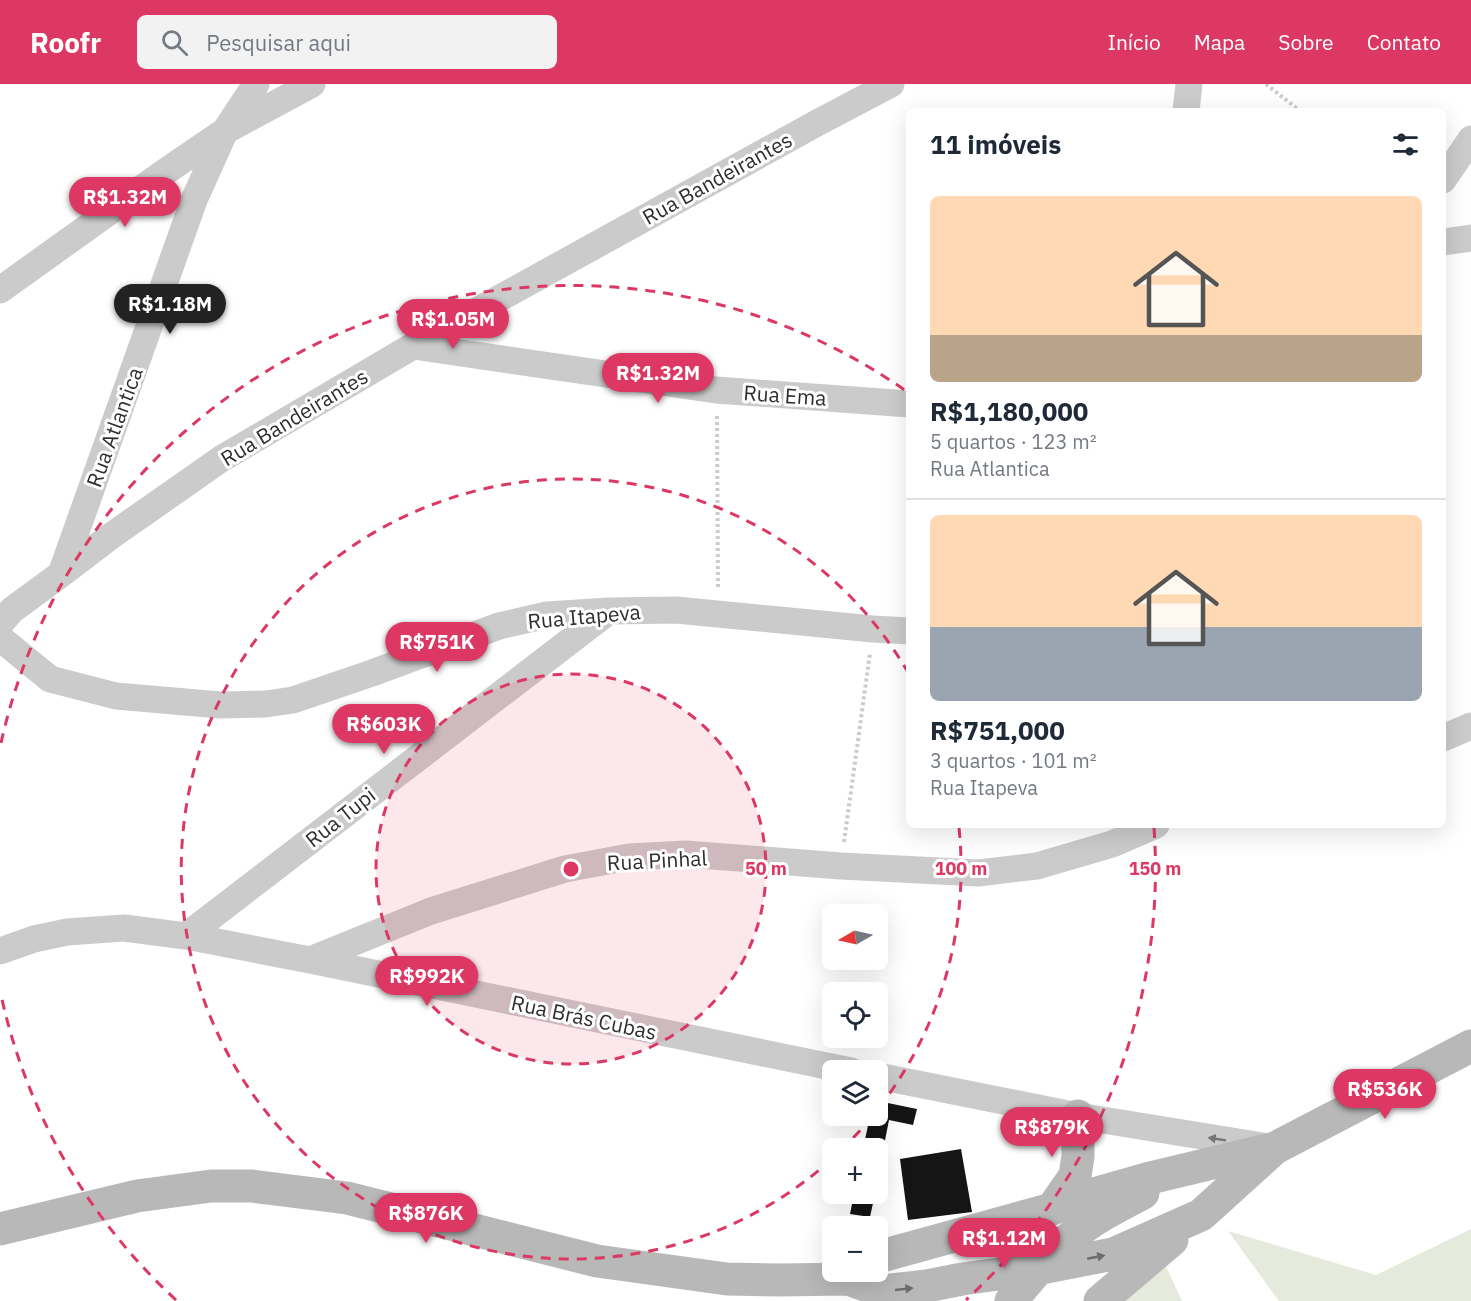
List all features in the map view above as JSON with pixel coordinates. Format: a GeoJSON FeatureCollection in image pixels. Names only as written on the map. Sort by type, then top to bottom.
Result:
{"type":"FeatureCollection","features":[{"type":"Feature","properties":{"kind":"main road"},"geometry":{"type":"LineString","coordinates":[[888,1254],[1052,1209],[1090,1195],[1275,1148],[1471,1046]]}},
{"type":"Feature","properties":{"kind":"main road"},"geometry":{"type":"LineString","coordinates":[[1052,1209],[1075,1176],[1078,1156],[1078,1116]]}},
{"type":"Feature","properties":{"kind":"main road"},"geometry":{"type":"LineString","coordinates":[[1100,1301],[1275,1148]]}},
{"type":"Feature","properties":{"kind":"main road"},"geometry":{"type":"LineString","coordinates":[[1011,1301],[1036,1269],[1072,1236],[1106,1213],[1189,1168]]}},
{"type":"Feature","properties":{"kind":"main road"},"geometry":{"type":"LineString","coordinates":[[0,1229],[137,1196],[211,1186],[252,1186],[347,1198],[597,1262],[727,1279],[822,1278]]}},
{"type":"Feature","properties":{"kind":"main road"},"geometry":{"type":"LineString","coordinates":[[865,1282],[882,1291],[927,1286],[967,1290],[1036,1269],[1113,1254],[1201,1215]]}},
{"type":"Feature","properties":{"kind":"street","name":"Rua Atlantica"},"geometry":{"type":"LineString","coordinates":[[61,574],[194,200],[225,131],[256,84]]}},
{"type":"Feature","properties":{"kind":"street"},"geometry":{"type":"LineString","coordinates":[[0,290],[225,131],[312,84]]}},
{"type":"Feature","properties":{"kind":"street","name":"Rua Bandeirantes"},"geometry":{"type":"LineString","coordinates":[[4,615],[221,459],[413,346],[891,84]]}},
{"type":"Feature","properties":{"kind":"street"},"geometry":{"type":"LineString","coordinates":[[1186,108],[1189,84]]}},
{"type":"Feature","properties":{"kind":"street"},"geometry":{"type":"LineString","coordinates":[[1446,176],[1471,139]]}},
{"type":"Feature","properties":{"kind":"street"},"geometry":{"type":"LineString","coordinates":[[1446,242],[1471,238]]}},
{"type":"Feature","properties":{"kind":"street","name":"Rua Ema"},"geometry":{"type":"LineString","coordinates":[[413,346],[716,390],[906,404]]}},
{"type":"Feature","properties":{"kind":"street","name":"Rua Itapeva"},"geometry":{"type":"LineString","coordinates":[[0,638],[50,679],[116,696],[220,705],[266,704],[293,700],[499,626],[547,615],[609,610],[676,610],[906,631]]}},
{"type":"Feature","properties":{"kind":"street","name":"Rua Tupi"},"geometry":{"type":"LineString","coordinates":[[186,936],[609,610]]}},
{"type":"Feature","properties":{"kind":"street"},"geometry":{"type":"LineString","coordinates":[[1446,737],[1471,726]]}},
{"type":"Feature","properties":{"kind":"street","name":"Rua Pinhal"},"geometry":{"type":"LineString","coordinates":[[310,960],[431,911],[565,869],[629,857],[686,854],[841,866],[978,873],[1037,866],[1112,844],[1149,828]]}},
{"type":"Feature","properties":{"kind":"street","name":"Rua Brás Cubas"},"geometry":{"type":"LineString","coordinates":[[0,951],[34,939],[67,932],[124,928],[186,936],[822,1065]]}},
{"type":"Feature","properties":{"kind":"street"},"geometry":{"type":"LineString","coordinates":[[888,1078],[1078,1116],[1275,1148]]}},
{"type":"Feature","properties":{"kind":"path"},"geometry":{"type":"LineString","coordinates":[[1266,84],[1296,108]]}},
{"type":"Feature","properties":{"kind":"path"},"geometry":{"type":"LineString","coordinates":[[716,390],[718,613]]}},
{"type":"Feature","properties":{"kind":"path"},"geometry":{"type":"LineString","coordinates":[[841,866],[873,629]]}},
{"type":"Feature","properties":{"kind":"shaded area"},"geometry":{"type":"Polygon","coordinates":[[[1471,1229],[1471,1301],[1279,1301],[1228,1231],[1376,1275],[1471,1229]]]}},
{"type":"Feature","properties":{"kind":"shaded area"},"geometry":{"type":"Polygon","coordinates":[[[1164,1262],[1182,1301],[1121,1301],[1164,1262]]]}},
{"type":"Feature","properties":{"kind":"building"},"geometry":{"type":"Polygon","coordinates":[[[888,1103],[917,1109],[913,1125],[889,1120],[888,1125],[888,1103]]]}},
{"type":"Feature","properties":{"kind":"building"},"geometry":{"type":"Polygon","coordinates":[[[868,1126],[888,1126],[885,1138],[865,1138],[868,1126]]]}},
{"type":"Feature","properties":{"kind":"building"},"geometry":{"type":"Polygon","coordinates":[[[961,1149],[972,1212],[908,1220],[900,1159],[961,1149]]]}},
{"type":"Feature","properties":{"kind":"building"},"geometry":{"type":"Polygon","coordinates":[[[852,1204],[873,1204],[870,1216],[850,1214],[852,1204]]]}}]}
